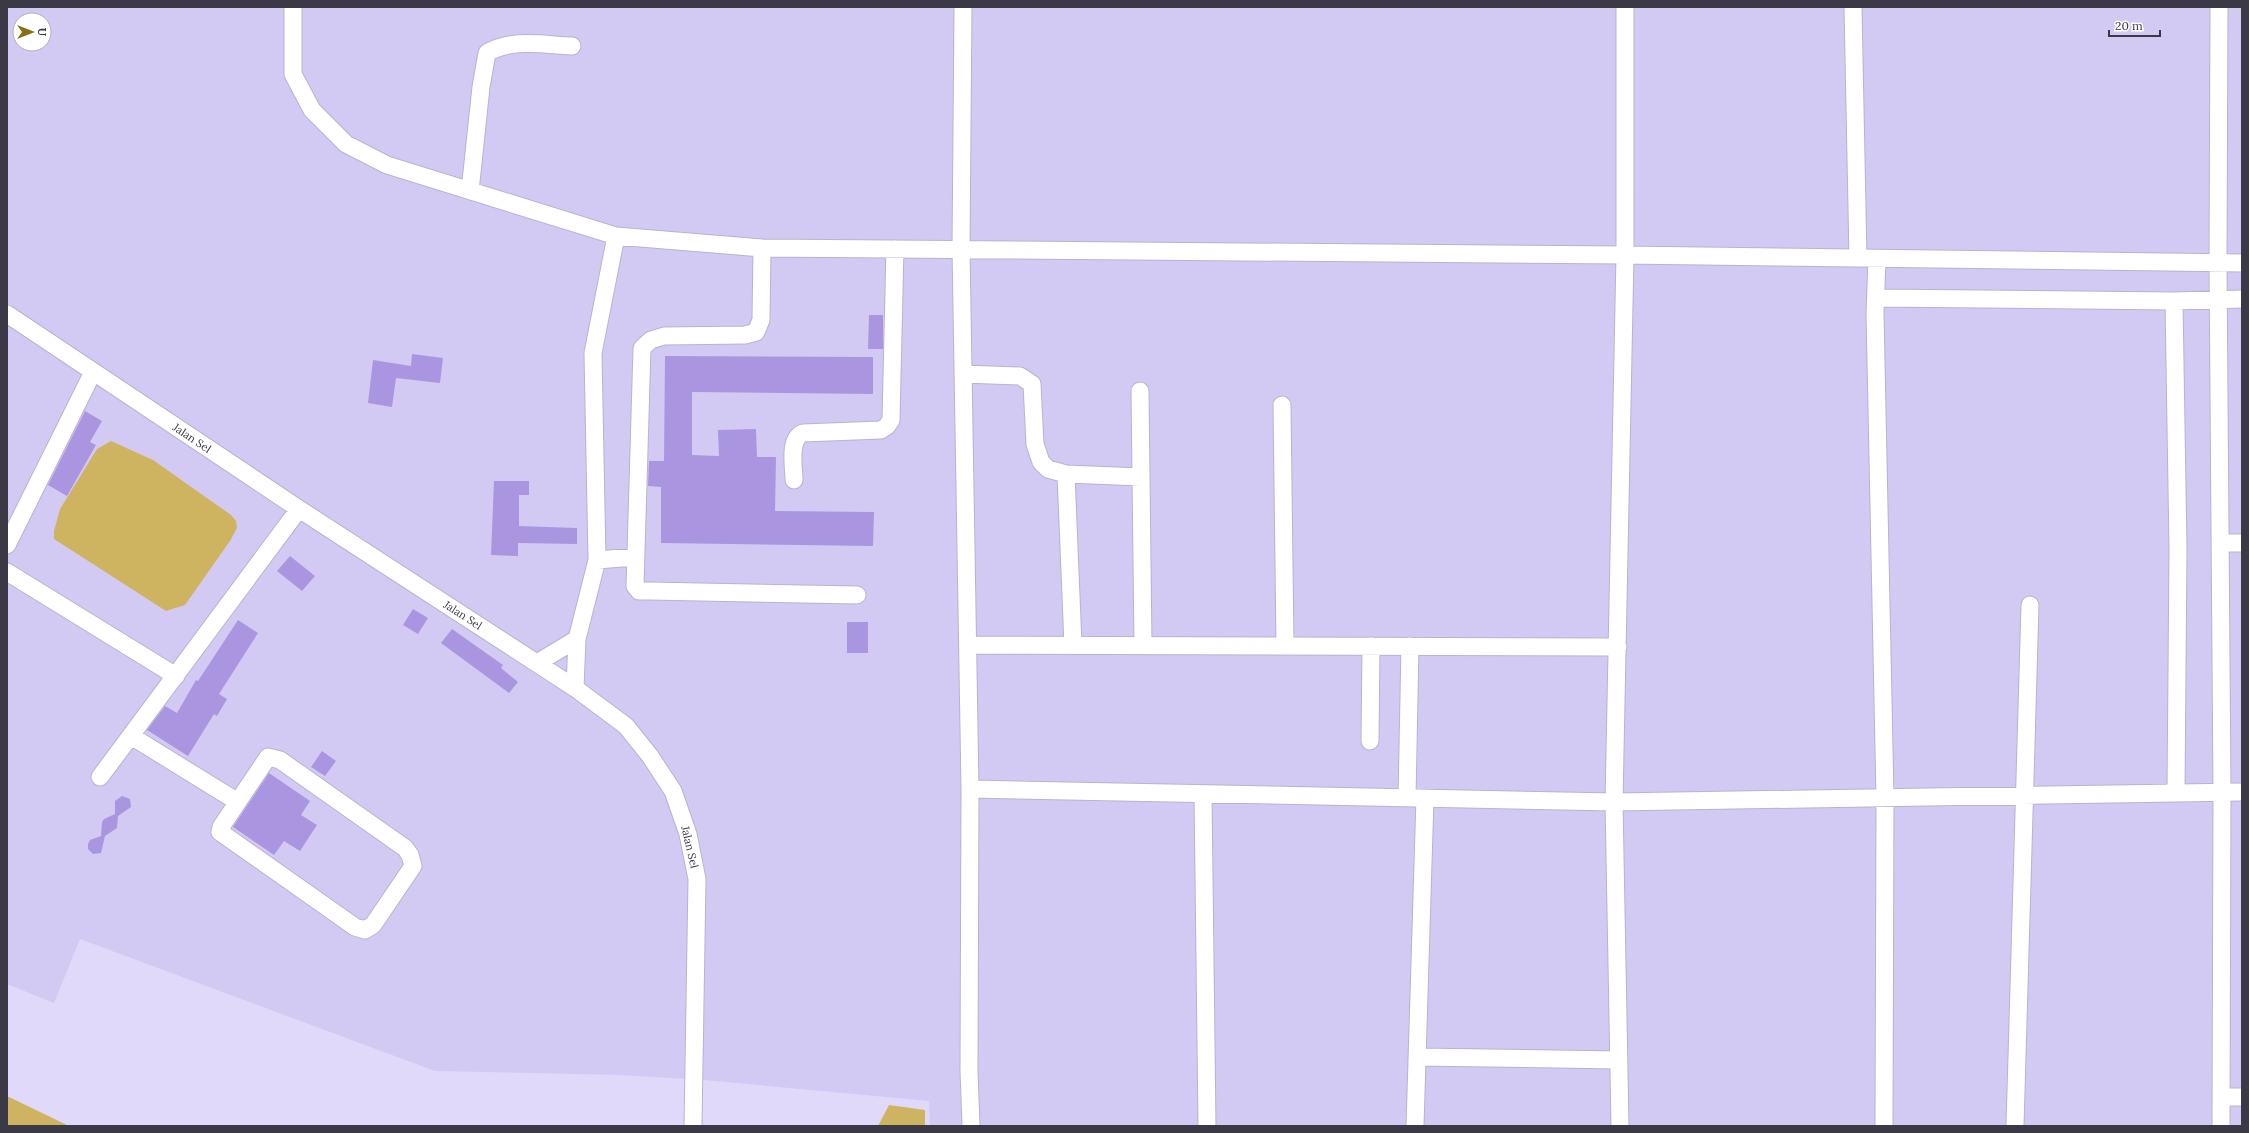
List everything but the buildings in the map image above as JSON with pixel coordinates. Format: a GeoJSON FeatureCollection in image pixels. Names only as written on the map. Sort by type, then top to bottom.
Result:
{"type":"FeatureCollection","features":[{"type":"Feature","properties":{"kind":"street"},"geometry":{"type":"LineString","coordinates":[[293,7],[293,74],[312,110],[346,144],[386,165],[616,236],[762,248],[1625,255],[2242,263]]}},
{"type":"Feature","properties":{"kind":"street"},"geometry":{"type":"LineString","coordinates":[[963,7],[961,249],[970,789],[969,1071],[971,1126]]}},
{"type":"Feature","properties":{"kind":"street"},"geometry":{"type":"LineString","coordinates":[[1620,1126],[1614,802],[1625,255],[1625,7]]}},
{"type":"Feature","properties":{"kind":"street"},"geometry":{"type":"LineString","coordinates":[[1854,7],[1858,258]]}},
{"type":"Feature","properties":{"kind":"street"},"geometry":{"type":"LineString","coordinates":[[2219,7],[2218,263],[2222,543],[2221,1126]]}},
{"type":"Feature","properties":{"kind":"street"},"geometry":{"type":"LineString","coordinates":[[470,191],[481,87],[487,53],[498,46],[520,44],[572,46]]}},
{"type":"Feature","properties":{"kind":"street"},"geometry":{"type":"LineString","coordinates":[[575,688],[577,639],[597,560],[593,353],[616,236]]}},
{"type":"Feature","properties":{"kind":"street"},"geometry":{"type":"LineString","coordinates":[[762,248],[761,320],[756,332],[745,335],[664,336],[651,340],[642,348],[635,586],[639,591],[857,595]]}},
{"type":"Feature","properties":{"kind":"street"},"geometry":{"type":"LineString","coordinates":[[794,480],[794,441],[798,435],[802,433],[881,430],[888,426],[891,420],[895,249]]}},
{"type":"Feature","properties":{"kind":"street"},"geometry":{"type":"LineString","coordinates":[[1877,259],[1876,321],[1885,798],[1884,1126]]}},
{"type":"Feature","properties":{"kind":"street"},"geometry":{"type":"LineString","coordinates":[[1877,298],[2174,301],[2219,298],[2242,299]]}},
{"type":"Feature","properties":{"kind":"street"},"geometry":{"type":"LineString","coordinates":[[2174,301],[2178,549],[2176,792]]}},
{"type":"Feature","properties":{"kind":"street","name":"Jalan Sel"},"geometry":{"type":"LineString","coordinates":[[7,314],[299,509],[575,688],[626,726],[650,756],[673,791],[688,834],[697,879],[693,1126]]}},
{"type":"Feature","properties":{"kind":"street"},"geometry":{"type":"LineString","coordinates":[[7,543],[93,372]]}},
{"type":"Feature","properties":{"kind":"street"},"geometry":{"type":"LineString","coordinates":[[963,374],[1020,376],[1032,384],[1037,453],[1048,469],[1066,474],[1141,477]]}},
{"type":"Feature","properties":{"kind":"street"},"geometry":{"type":"LineString","coordinates":[[1140,391],[1143,645]]}},
{"type":"Feature","properties":{"kind":"street"},"geometry":{"type":"LineString","coordinates":[[1282,405],[1285,645]]}},
{"type":"Feature","properties":{"kind":"street"},"geometry":{"type":"LineString","coordinates":[[1066,474],[1073,645]]}},
{"type":"Feature","properties":{"kind":"street"},"geometry":{"type":"LineString","coordinates":[[100,777],[299,509]]}},
{"type":"Feature","properties":{"kind":"street"},"geometry":{"type":"LineString","coordinates":[[2222,543],[2242,543]]}},
{"type":"Feature","properties":{"kind":"street"},"geometry":{"type":"LineString","coordinates":[[597,560],[635,557]]}},
{"type":"Feature","properties":{"kind":"street"},"geometry":{"type":"LineString","coordinates":[[7,572],[176,676]]}},
{"type":"Feature","properties":{"kind":"street"},"geometry":{"type":"LineString","coordinates":[[2016,1126],[2030,605]]}},
{"type":"Feature","properties":{"kind":"street"},"geometry":{"type":"LineString","coordinates":[[537,663],[577,639]]}},
{"type":"Feature","properties":{"kind":"street"},"geometry":{"type":"LineString","coordinates":[[968,645],[1618,647]]}},
{"type":"Feature","properties":{"kind":"street"},"geometry":{"type":"LineString","coordinates":[[1370,741],[1371,646]]}},
{"type":"Feature","properties":{"kind":"street"},"geometry":{"type":"LineString","coordinates":[[1408,798],[1410,646]]}},
{"type":"Feature","properties":{"kind":"street"},"geometry":{"type":"LineString","coordinates":[[131,736],[238,802]]}},
{"type":"Feature","properties":{"kind":"street"},"geometry":{"type":"LineString","coordinates":[[268,757],[280,760],[405,848],[410,855],[413,866],[373,925],[365,930],[360,930],[222,834],[220,829],[238,802],[268,757]]}},
{"type":"Feature","properties":{"kind":"street"},"geometry":{"type":"LineString","coordinates":[[970,789],[1614,802],[2242,792]]}},
{"type":"Feature","properties":{"kind":"street"},"geometry":{"type":"LineString","coordinates":[[1204,794],[1207,1126]]}},
{"type":"Feature","properties":{"kind":"street"},"geometry":{"type":"LineString","coordinates":[[1414,1126],[1425,798]]}},
{"type":"Feature","properties":{"kind":"street"},"geometry":{"type":"LineString","coordinates":[[1417,1057],[1619,1060]]}},
{"type":"Feature","properties":{"kind":"street"},"geometry":{"type":"LineString","coordinates":[[2221,1097],[2242,1097]]}},
{"type":"Feature","properties":{"kind":"shaded area"},"geometry":{"type":"Polygon","coordinates":[[[7,7],[2242,7],[2242,1126],[930,1126],[929,1101],[704,1080],[620,1075],[435,1071],[80,939],[54,1003],[7,984],[7,7]]]}},
{"type":"Feature","properties":{"kind":"shaded area"},"geometry":{"type":"Polygon","coordinates":[[[111,441],[153,460],[231,515],[236,521],[237,528],[230,541],[185,605],[166,611],[54,539],[54,531],[60,509],[97,449],[111,441]]]}},
{"type":"Feature","properties":{"kind":"shaded area"},"geometry":{"type":"Polygon","coordinates":[[[7,1096],[69,1126],[7,1126],[7,1096]]]}},
{"type":"Feature","properties":{"kind":"shaded area"},"geometry":{"type":"Polygon","coordinates":[[[889,1105],[925,1110],[925,1126],[878,1126],[889,1105]]]}}]}
